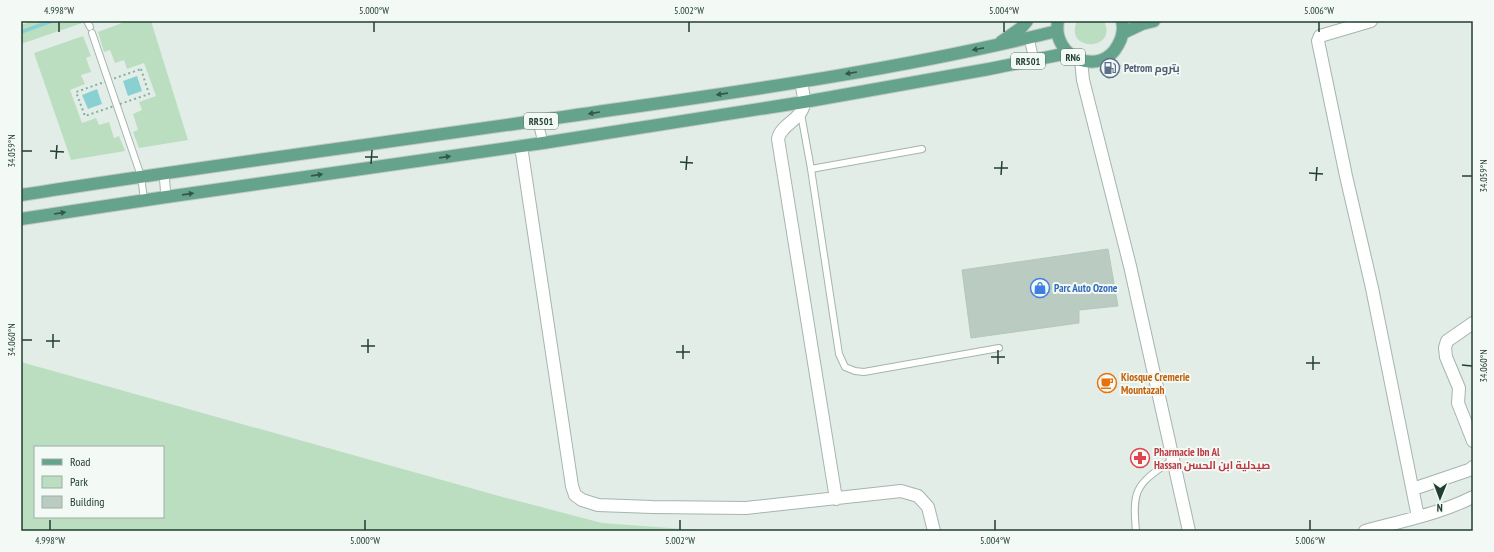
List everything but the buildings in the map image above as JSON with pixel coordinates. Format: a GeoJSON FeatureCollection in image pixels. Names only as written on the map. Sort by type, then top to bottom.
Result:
{"type":"FeatureCollection","features":[{"type":"Feature","properties":{"kind":"main road"},"geometry":{"type":"LineString","coordinates":[[995,46],[1021,28],[1027,21]]}},
{"type":"Feature","properties":{"kind":"main road","name":"RN6"},"geometry":{"type":"LineString","coordinates":[[1058,26],[1060,43],[1068,53],[1081,60],[1097,61],[1108,56],[1117,48],[1121,41],[1122,27],[1154,21]]}},
{"type":"Feature","properties":{"kind":"main road","name":"RR501"},"geometry":{"type":"LineString","coordinates":[[21,195],[141,176],[483,130],[801,82],[995,46],[1029,38],[1058,26]]}},
{"type":"Feature","properties":{"kind":"main road","name":"RR501"},"geometry":{"type":"LineString","coordinates":[[21,219],[490,150],[802,108],[1068,53]]}},
{"type":"Feature","properties":{"kind":"main road"},"geometry":{"type":"LineString","coordinates":[[483,130],[490,150]]}},
{"type":"Feature","properties":{"kind":"street"},"geometry":{"type":"LineString","coordinates":[[1371,21],[1320,36],[1318,41],[1372,288],[1418,517]]}},
{"type":"Feature","properties":{"kind":"street"},"geometry":{"type":"LineString","coordinates":[[1029,38],[1034,60]]}},
{"type":"Feature","properties":{"kind":"street"},"geometry":{"type":"LineString","coordinates":[[1081,60],[1083,80],[1130,266],[1189,531]]}},
{"type":"Feature","properties":{"kind":"street"},"geometry":{"type":"LineString","coordinates":[[801,82],[802,108],[779,134],[778,139],[836,498]]}},
{"type":"Feature","properties":{"kind":"street"},"geometry":{"type":"LineString","coordinates":[[538,122],[542,143]]}},
{"type":"Feature","properties":{"kind":"street"},"geometry":{"type":"LineString","coordinates":[[521,146],[572,486],[575,495],[582,500],[598,505],[746,508],[901,491],[918,496],[928,507],[934,531]]}},
{"type":"Feature","properties":{"kind":"street"},"geometry":{"type":"LineString","coordinates":[[164,173],[166,197]]}},
{"type":"Feature","properties":{"kind":"street"},"geometry":{"type":"LineString","coordinates":[[1473,323],[1447,341],[1445,348],[1446,357],[1459,388],[1458,403],[1473,441]]}},
{"type":"Feature","properties":{"kind":"street"},"geometry":{"type":"LineString","coordinates":[[1413,489],[1469,470],[1473,467]]}},
{"type":"Feature","properties":{"kind":"street"},"geometry":{"type":"LineString","coordinates":[[1365,531],[1451,507],[1473,497]]}},
{"type":"Feature","properties":{"kind":"lane"},"geometry":{"type":"LineString","coordinates":[[89,26],[141,176],[144,200]]}},
{"type":"Feature","properties":{"kind":"lane"},"geometry":{"type":"LineString","coordinates":[[802,108],[839,354],[845,367],[855,371],[864,372],[999,348]]}},
{"type":"Feature","properties":{"kind":"lane"},"geometry":{"type":"LineString","coordinates":[[811,169],[922,149]]}},
{"type":"Feature","properties":{"kind":"lane"},"geometry":{"type":"LineString","coordinates":[[1136,531],[1136,502],[1138,491],[1144,482],[1173,459]]}},
{"type":"Feature","properties":{"kind":"green space"},"geometry":{"type":"Polygon","coordinates":[[[33,21],[88,21],[21,44],[21,25],[33,21]]]}},
{"type":"Feature","properties":{"kind":"green space"},"geometry":{"type":"Polygon","coordinates":[[[127,21],[151,21],[188,140],[139,148],[133,132],[138,130],[133,114],[142,110],[139,102],[156,96],[144,63],[127,69],[124,60],[115,63],[110,50],[104,52],[98,32],[127,21]]]}},
{"type":"Feature","properties":{"kind":"green space"},"geometry":{"type":"Polygon","coordinates":[[[1077,21],[1104,21],[1107,31],[1104,38],[1098,43],[1083,43],[1077,39],[1075,31],[1077,21]]]}},
{"type":"Feature","properties":{"kind":"green space"},"geometry":{"type":"Polygon","coordinates":[[[83,36],[91,56],[86,58],[91,72],[81,75],[85,84],[70,90],[82,123],[96,118],[99,125],[109,122],[114,138],[119,136],[125,151],[71,160],[34,53],[83,36]]]}},
{"type":"Feature","properties":{"kind":"green space"},"geometry":{"type":"Polygon","coordinates":[[[21,362],[499,496],[602,523],[710,531],[21,531],[21,362]]]}},
{"type":"Feature","properties":{"kind":"water"},"geometry":{"type":"Polygon","coordinates":[[[137,76],[142,91],[128,96],[123,81],[137,76]]]}},
{"type":"Feature","properties":{"kind":"water"},"geometry":{"type":"Polygon","coordinates":[[[97,89],[102,104],[88,109],[82,95],[97,89]]]}},
{"type":"Feature","properties":{"kind":"waterway"},"geometry":{"type":"LineString","coordinates":[[21,32],[52,21]]}},
{"type":"Feature","properties":{"kind":"place","name":"Petrom بتروم"},"geometry":{"type":"Point","coordinates":[1110,68]}},
{"type":"Feature","properties":{"kind":"place","name":"Parc Auto Ozone"},"geometry":{"type":"Point","coordinates":[1040,288]}},
{"type":"Feature","properties":{"kind":"place","name":"Kiosque Cremerie Mountazah"},"geometry":{"type":"Point","coordinates":[1107,383]}},
{"type":"Feature","properties":{"kind":"place","name":"Pharmacie Ibn Al Hassan صيدلية ابن الحسن"},"geometry":{"type":"Point","coordinates":[1140,458]}}]}
